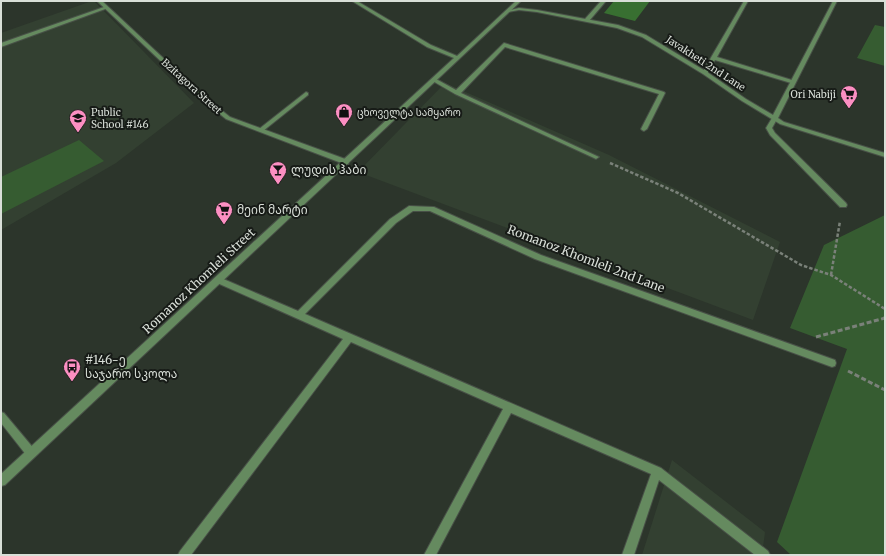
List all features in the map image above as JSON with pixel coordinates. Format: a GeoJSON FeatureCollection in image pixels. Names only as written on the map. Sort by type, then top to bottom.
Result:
{"type":"FeatureCollection","features":[{"type":"Feature","properties":{"kind":"street","name":"Bzitagora Street"},"geometry":{"type":"LineString","coordinates":[[99,1],[203,98],[228,118],[346,162]]}},
{"type":"Feature","properties":{"kind":"street"},"geometry":{"type":"LineString","coordinates":[[354,1],[429,46],[458,58]]}},
{"type":"Feature","properties":{"kind":"street","name":"Romanoz Khomleli Street"},"geometry":{"type":"LineString","coordinates":[[1,481],[519,1]]}},
{"type":"Feature","properties":{"kind":"street"},"geometry":{"type":"LineString","coordinates":[[587,20],[604,1]]}},
{"type":"Feature","properties":{"kind":"street"},"geometry":{"type":"LineString","coordinates":[[705,72],[746,1]]}},
{"type":"Feature","properties":{"kind":"street"},"geometry":{"type":"LineString","coordinates":[[835,1],[770,128],[772,134],[843,205]]}},
{"type":"Feature","properties":{"kind":"street"},"geometry":{"type":"LineString","coordinates":[[1,45],[106,8]]}},
{"type":"Feature","properties":{"kind":"street","name":"Javakheti 2nd Lane"},"geometry":{"type":"LineString","coordinates":[[508,11],[519,9],[537,11],[587,20],[618,27],[644,36],[705,72],[774,119],[792,127],[885,155]]}},
{"type":"Feature","properties":{"kind":"street"},"geometry":{"type":"LineString","coordinates":[[457,93],[504,45],[662,93],[644,129]]}},
{"type":"Feature","properties":{"kind":"street"},"geometry":{"type":"LineString","coordinates":[[714,58],[793,82]]}},
{"type":"Feature","properties":{"kind":"street"},"geometry":{"type":"LineString","coordinates":[[434,80],[457,93],[596,157]]}},
{"type":"Feature","properties":{"kind":"street"},"geometry":{"type":"LineString","coordinates":[[261,130],[306,94]]}},
{"type":"Feature","properties":{"kind":"street","name":"Romanoz Khomleli 2nd Lane"},"geometry":{"type":"LineString","coordinates":[[298,316],[393,221],[412,208],[431,209],[538,257],[832,363]]}},
{"type":"Feature","properties":{"kind":"street"},"geometry":{"type":"LineString","coordinates":[[218,280],[656,472],[764,555]]}},
{"type":"Feature","properties":{"kind":"street"},"geometry":{"type":"LineString","coordinates":[[184,555],[349,338]]}},
{"type":"Feature","properties":{"kind":"street"},"geometry":{"type":"LineString","coordinates":[[430,555],[508,408]]}},
{"type":"Feature","properties":{"kind":"street"},"geometry":{"type":"LineString","coordinates":[[1,416],[31,453]]}},
{"type":"Feature","properties":{"kind":"street"},"geometry":{"type":"LineString","coordinates":[[628,555],[656,472]]}},
{"type":"Feature","properties":{"kind":"path"},"geometry":{"type":"LineString","coordinates":[[596,157],[678,193],[801,265],[831,275],[885,309]]}},
{"type":"Feature","properties":{"kind":"path"},"geometry":{"type":"LineString","coordinates":[[831,275],[843,205]]}},
{"type":"Feature","properties":{"kind":"path"},"geometry":{"type":"LineString","coordinates":[[801,352],[802,341],[885,318]]}},
{"type":"Feature","properties":{"kind":"path"},"geometry":{"type":"LineString","coordinates":[[832,363],[885,390]]}},
{"type":"Feature","properties":{"kind":"shaded area","name":"Public School #146"},"geometry":{"type":"Polygon","coordinates":[[[94,1],[194,103],[116,163],[1,230],[1,33],[94,1]]]}},
{"type":"Feature","properties":{"kind":"shaded area"},"geometry":{"type":"Polygon","coordinates":[[[445,83],[609,155],[780,242],[753,320],[358,172],[445,83]]]}},
{"type":"Feature","properties":{"kind":"shaded area"},"geometry":{"type":"Polygon","coordinates":[[[672,460],[765,532],[762,555],[642,555],[672,460]]]}},
{"type":"Feature","properties":{"kind":"green space"},"geometry":{"type":"Polygon","coordinates":[[[614,1],[650,1],[635,21],[604,13],[614,1]]]}},
{"type":"Feature","properties":{"kind":"green space"},"geometry":{"type":"Polygon","coordinates":[[[875,25],[885,27],[885,66],[857,58],[875,25]]]}},
{"type":"Feature","properties":{"kind":"green space"},"geometry":{"type":"Polygon","coordinates":[[[79,140],[104,161],[1,214],[1,177],[79,140]]]}},
{"type":"Feature","properties":{"kind":"green space"},"geometry":{"type":"Polygon","coordinates":[[[885,215],[885,555],[791,555],[777,542],[847,349],[790,328],[824,245],[885,215]]]}},
{"type":"Feature","properties":{"kind":"place","name":"Ori Nabiji"},"geometry":{"type":"Point","coordinates":[849,109]}},
{"type":"Feature","properties":{"kind":"place","name":"ცხოველტა სამყარო"},"geometry":{"type":"Point","coordinates":[344,127]}},
{"type":"Feature","properties":{"kind":"place","name":"Public School #146"},"geometry":{"type":"Point","coordinates":[78,133]}},
{"type":"Feature","properties":{"kind":"place","name":"ლუდის ჰაბი"},"geometry":{"type":"Point","coordinates":[278,185]}},
{"type":"Feature","properties":{"kind":"place","name":"მეინ მარტი"},"geometry":{"type":"Point","coordinates":[224,225]}},
{"type":"Feature","properties":{"kind":"place","name":"#146-ე საჯარო სკოლა"},"geometry":{"type":"Point","coordinates":[72,382]}}]}
